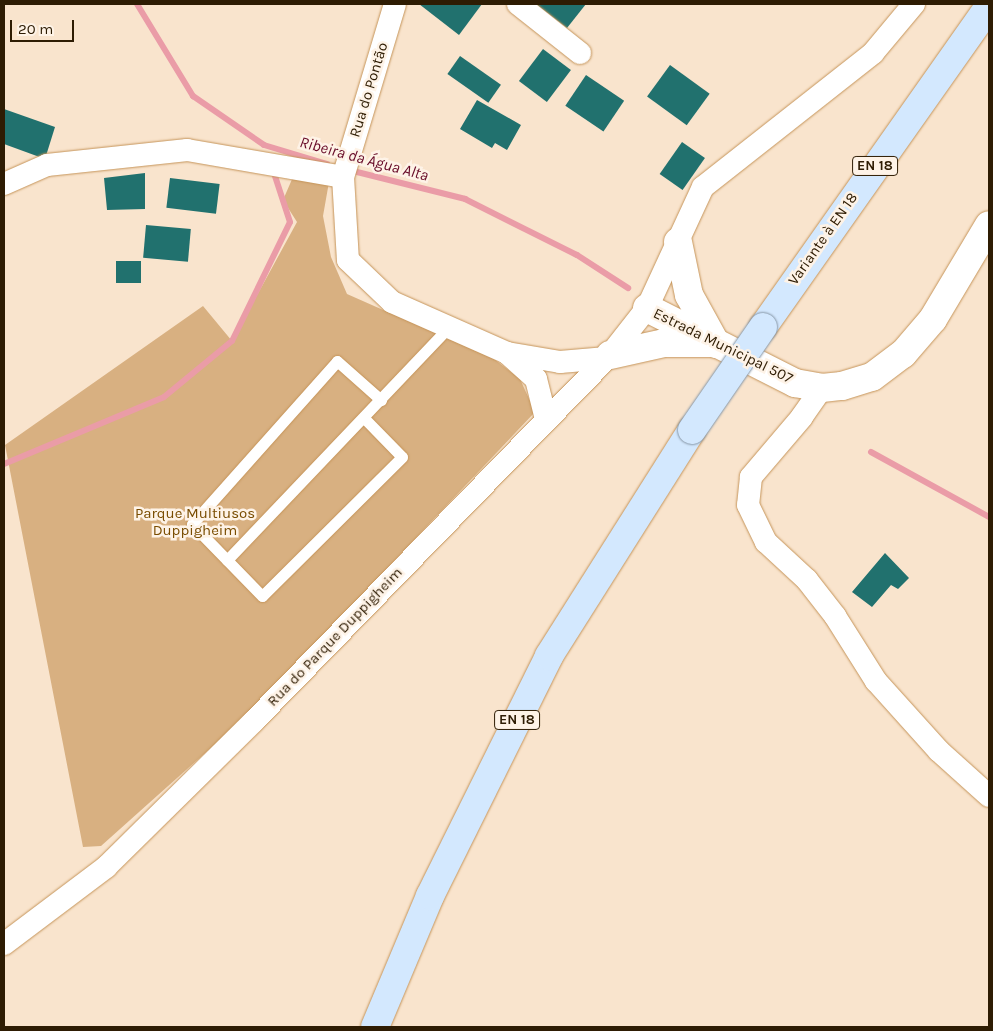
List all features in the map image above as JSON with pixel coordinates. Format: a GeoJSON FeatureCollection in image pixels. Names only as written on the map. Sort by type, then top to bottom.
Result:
{"type":"FeatureCollection","features":[{"type":"Feature","properties":{"kind":"main road","name":"Variante à EN 18"},"geometry":{"type":"LineString","coordinates":[[375,1027],[430,896],[549,656],[692,430],[989,7]]}},
{"type":"Feature","properties":{"kind":"street","name":"Rua do Pontão"},"geometry":{"type":"LineString","coordinates":[[395,4],[344,177],[348,260],[392,302],[507,353]]}},
{"type":"Feature","properties":{"kind":"street"},"geometry":{"type":"LineString","coordinates":[[518,4],[580,53]]}},
{"type":"Feature","properties":{"kind":"street","name":"Rua do Parque Duppigheim"},"geometry":{"type":"LineString","coordinates":[[4,944],[106,868],[253,722],[608,356],[647,308],[703,187],[873,53],[914,4]]}},
{"type":"Feature","properties":{"kind":"street"},"geometry":{"type":"LineString","coordinates":[[4,184],[47,166],[187,150],[344,177]]}},
{"type":"Feature","properties":{"kind":"street"},"geometry":{"type":"LineString","coordinates":[[4,164],[30,173]]}},
{"type":"Feature","properties":{"kind":"street","name":"Estrada Municipal 507"},"geometry":{"type":"LineString","coordinates":[[647,308],[795,383],[822,388],[872,377],[904,354],[933,319],[989,225]]}},
{"type":"Feature","properties":{"kind":"street"},"geometry":{"type":"LineString","coordinates":[[507,353],[553,360],[608,356],[664,343],[716,344],[689,295],[678,242]]}},
{"type":"Feature","properties":{"kind":"street"},"geometry":{"type":"LineString","coordinates":[[507,353],[536,379],[573,392]]}},
{"type":"Feature","properties":{"kind":"street"},"geometry":{"type":"LineString","coordinates":[[553,360],[573,392]]}},
{"type":"Feature","properties":{"kind":"street"},"geometry":{"type":"LineString","coordinates":[[536,379],[546,419]]}},
{"type":"Feature","properties":{"kind":"street"},"geometry":{"type":"LineString","coordinates":[[822,388],[802,417],[751,476],[748,505],[766,542],[807,580],[835,616],[876,681],[939,751],[989,796]]}},
{"type":"Feature","properties":{"kind":"lane"},"geometry":{"type":"LineString","coordinates":[[227,560],[450,327]]}},
{"type":"Feature","properties":{"kind":"lane"},"geometry":{"type":"LineString","coordinates":[[364,418],[402,457],[262,596],[192,524],[337,361],[381,400]]}},
{"type":"Feature","properties":{"kind":"green space","name":"Parque Multiusos Duppigheim"},"geometry":{"type":"Polygon","coordinates":[[[293,177],[329,182],[323,216],[331,257],[347,294],[494,359],[520,379],[535,412],[252,711],[101,846],[83,847],[5,445],[203,306],[232,341],[297,222],[283,200],[293,177]]]}},
{"type":"Feature","properties":{"kind":"building"},"geometry":{"type":"Polygon","coordinates":[[[419,4],[482,4],[459,35],[419,4]]]}},
{"type":"Feature","properties":{"kind":"building"},"geometry":{"type":"Polygon","coordinates":[[[536,4],[586,4],[567,28],[536,4]]]}},
{"type":"Feature","properties":{"kind":"building"},"geometry":{"type":"Polygon","coordinates":[[[543,49],[571,70],[547,102],[519,81],[543,49]]]}},
{"type":"Feature","properties":{"kind":"building"},"geometry":{"type":"Polygon","coordinates":[[[460,56],[501,85],[488,103],[447,74],[460,56]]]}},
{"type":"Feature","properties":{"kind":"building"},"geometry":{"type":"Polygon","coordinates":[[[670,65],[710,94],[687,125],[647,97],[670,65]]]}},
{"type":"Feature","properties":{"kind":"building"},"geometry":{"type":"Polygon","coordinates":[[[586,75],[624,101],[603,131],[565,106],[586,75]]]}},
{"type":"Feature","properties":{"kind":"building"},"geometry":{"type":"Polygon","coordinates":[[[477,100],[521,125],[507,150],[495,143],[492,148],[460,129],[477,100]]]}},
{"type":"Feature","properties":{"kind":"building"},"geometry":{"type":"Polygon","coordinates":[[[4,109],[55,127],[45,159],[4,144],[4,109]]]}},
{"type":"Feature","properties":{"kind":"building"},"geometry":{"type":"Polygon","coordinates":[[[682,142],[705,158],[683,190],[660,174],[682,142]]]}},
{"type":"Feature","properties":{"kind":"building"},"geometry":{"type":"Polygon","coordinates":[[[145,173],[145,209],[107,210],[104,178],[145,173]]]}},
{"type":"Feature","properties":{"kind":"building"},"geometry":{"type":"Polygon","coordinates":[[[170,178],[220,184],[216,214],[166,208],[170,178]]]}},
{"type":"Feature","properties":{"kind":"building"},"geometry":{"type":"Polygon","coordinates":[[[146,225],[191,229],[188,262],[143,258],[146,225]]]}},
{"type":"Feature","properties":{"kind":"building"},"geometry":{"type":"Polygon","coordinates":[[[116,261],[141,261],[141,283],[116,283],[116,261]]]}},
{"type":"Feature","properties":{"kind":"building"},"geometry":{"type":"Polygon","coordinates":[[[885,553],[909,578],[898,589],[891,585],[872,607],[852,592],[885,553]]]}},
{"type":"Feature","properties":{"kind":"waterway","name":"Ribeira da Água Alta"},"geometry":{"type":"LineString","coordinates":[[137,4],[193,96],[264,145],[327,164]]}},
{"type":"Feature","properties":{"kind":"waterway"},"geometry":{"type":"LineString","coordinates":[[4,464],[164,397],[232,341],[290,222],[273,170]]}},
{"type":"Feature","properties":{"kind":"waterway","name":"Ribeira da Água Alta"},"geometry":{"type":"LineString","coordinates":[[349,170],[465,199],[577,255],[628,288]]}},
{"type":"Feature","properties":{"kind":"waterway","name":"Ribeira da Água Alta"},"geometry":{"type":"LineString","coordinates":[[871,452],[989,517]]}}]}
